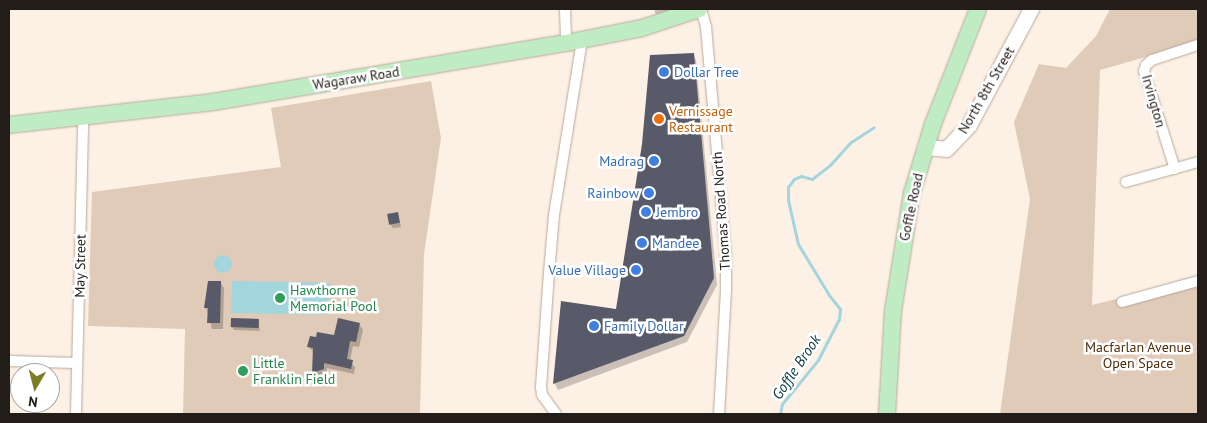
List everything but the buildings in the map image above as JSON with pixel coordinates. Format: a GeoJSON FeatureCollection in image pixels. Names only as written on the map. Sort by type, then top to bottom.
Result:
{"type":"FeatureCollection","features":[{"type":"Feature","properties":{"kind":"main road","name":"Wagaraw Road"},"geometry":{"type":"LineString","coordinates":[[9,125],[222,100],[574,42],[642,28],[700,9]]}},
{"type":"Feature","properties":{"kind":"main road","name":"Goffle Road"},"geometry":{"type":"LineString","coordinates":[[887,414],[889,343],[897,280],[912,194],[925,147],[978,9]]}},
{"type":"Feature","properties":{"kind":"street"},"geometry":{"type":"LineString","coordinates":[[556,414],[546,402],[541,387],[548,273],[574,42],[566,9]]}},
{"type":"Feature","properties":{"kind":"street","name":"Thomas Road North"},"geometry":{"type":"LineString","coordinates":[[700,9],[706,27],[727,272],[719,414]]}},
{"type":"Feature","properties":{"kind":"street","name":"North 8th Street"},"geometry":{"type":"LineString","coordinates":[[925,147],[946,149],[969,125],[1032,9]]}},
{"type":"Feature","properties":{"kind":"street","name":"Irvington"},"geometry":{"type":"LineString","coordinates":[[1175,169],[1144,71],[1146,65],[1152,60],[1198,45]]}},
{"type":"Feature","properties":{"kind":"street","name":"May Street"},"geometry":{"type":"LineString","coordinates":[[76,414],[83,117]]}},
{"type":"Feature","properties":{"kind":"street"},"geometry":{"type":"LineString","coordinates":[[1126,182],[1198,162]]}},
{"type":"Feature","properties":{"kind":"street"},"geometry":{"type":"LineString","coordinates":[[1122,302],[1198,281]]}},
{"type":"Feature","properties":{"kind":"street"},"geometry":{"type":"LineString","coordinates":[[9,361],[77,363]]}},
{"type":"Feature","properties":{"kind":"green space","name":"Macfarlan Avenue Open Space"},"geometry":{"type":"Polygon","coordinates":[[[1110,9],[1198,9],[1198,42],[1100,70],[1092,305],[1198,279],[1198,414],[1000,414],[1030,199],[1014,122],[1039,64],[1066,68],[1096,36],[1110,9]]]}},
{"type":"Feature","properties":{"kind":"green space"},"geometry":{"type":"Polygon","coordinates":[[[431,81],[441,138],[424,254],[420,414],[183,414],[185,329],[88,326],[92,192],[281,167],[271,108],[431,81]]]}},
{"type":"Feature","properties":{"kind":"water"},"geometry":{"type":"Polygon","coordinates":[[[223,255],[230,257],[232,264],[230,271],[223,273],[216,271],[214,264],[216,257],[223,255]]]}},
{"type":"Feature","properties":{"kind":"water","name":"Hawthorne Memorial Pool"},"geometry":{"type":"Polygon","coordinates":[[[232,281],[329,283],[328,315],[231,313],[232,281]]]}},
{"type":"Feature","properties":{"kind":"waterway","name":"Goffle Brook"},"geometry":{"type":"LineString","coordinates":[[780,414],[782,404],[818,360],[839,319],[840,309],[829,295],[798,244],[788,200],[788,187],[794,179],[801,176],[812,179],[830,165],[851,142],[874,127]]}},
{"type":"Feature","properties":{"kind":"place","name":"Dollar Tree"},"geometry":{"type":"Point","coordinates":[664,72]}},
{"type":"Feature","properties":{"kind":"place","name":"Vernissage Restaurant"},"geometry":{"type":"Point","coordinates":[659,119]}},
{"type":"Feature","properties":{"kind":"place","name":"Madrag"},"geometry":{"type":"Point","coordinates":[654,161]}},
{"type":"Feature","properties":{"kind":"place","name":"Rainbow"},"geometry":{"type":"Point","coordinates":[649,193]}},
{"type":"Feature","properties":{"kind":"place","name":"Jembro"},"geometry":{"type":"Point","coordinates":[646,212]}},
{"type":"Feature","properties":{"kind":"place","name":"Mandee"},"geometry":{"type":"Point","coordinates":[642,243]}},
{"type":"Feature","properties":{"kind":"place","name":"Value Village"},"geometry":{"type":"Point","coordinates":[636,270]}},
{"type":"Feature","properties":{"kind":"place","name":"Hawthorne Memorial Pool"},"geometry":{"type":"Point","coordinates":[280,298]}},
{"type":"Feature","properties":{"kind":"place","name":"Family Dollar"},"geometry":{"type":"Point","coordinates":[594,326]}},
{"type":"Feature","properties":{"kind":"place","name":"Little Franklin Field"},"geometry":{"type":"Point","coordinates":[243,371]}}]}
